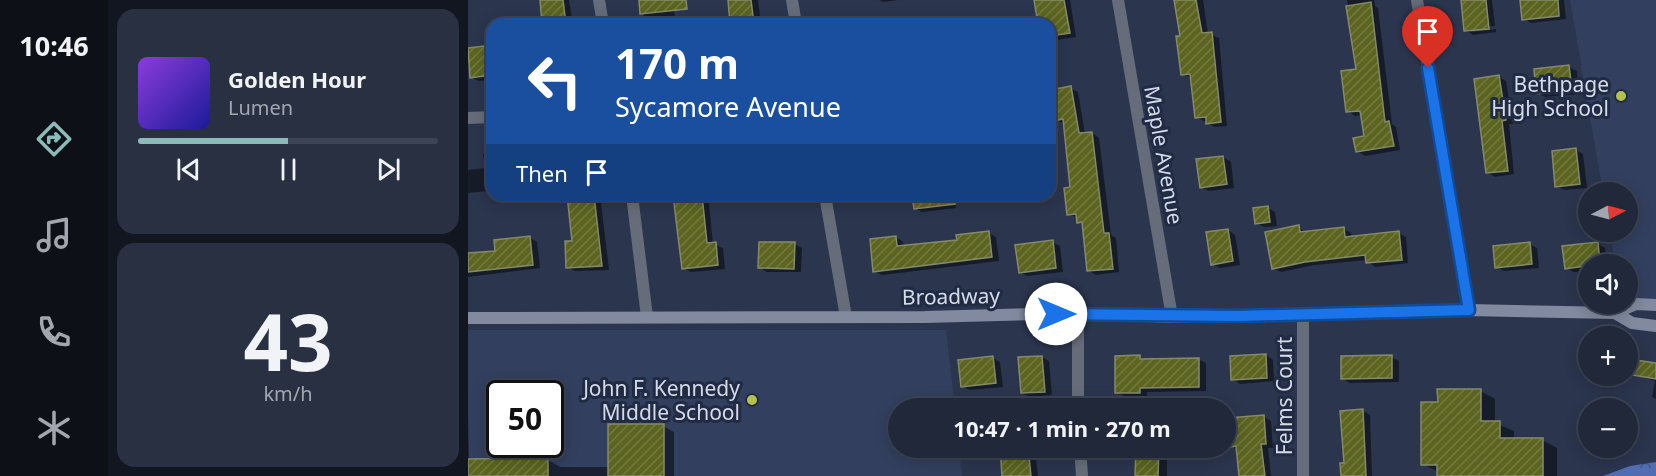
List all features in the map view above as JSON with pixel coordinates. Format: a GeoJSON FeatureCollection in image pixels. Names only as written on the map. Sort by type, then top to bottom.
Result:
{"type":"FeatureCollection","features":[{"type":"Feature","properties":{"kind":"main road","name":"Broadway"},"geometry":{"type":"LineString","coordinates":[[1638,304],[1656,305]]}},
{"type":"Feature","properties":{"kind":"main road","name":"Broadway"},"geometry":{"type":"LineString","coordinates":[[468,318],[846,317],[1078,313],[1172,316],[1303,315],[1469,310],[1578,312]]}},
{"type":"Feature","properties":{"kind":"main road","name":"Broadway"},"geometry":{"type":"LineString","coordinates":[[1618,314],[1632,323],[1656,326]]}},
{"type":"Feature","properties":{"kind":"street"},"geometry":{"type":"LineString","coordinates":[[599,0],[602,18]]}},
{"type":"Feature","properties":{"kind":"street"},"geometry":{"type":"LineString","coordinates":[[792,0],[795,18]]}},
{"type":"Feature","properties":{"kind":"street","name":"Maple Avenue"},"geometry":{"type":"LineString","coordinates":[[1118,0],[1172,316]]}},
{"type":"Feature","properties":{"kind":"street"},"geometry":{"type":"LineString","coordinates":[[1417,0],[1469,310]]}},
{"type":"Feature","properties":{"kind":"street"},"geometry":{"type":"LineString","coordinates":[[468,118],[486,117]]}},
{"type":"Feature","properties":{"kind":"street"},"geometry":{"type":"LineString","coordinates":[[633,201],[647,317]]}},
{"type":"Feature","properties":{"kind":"street"},"geometry":{"type":"LineString","coordinates":[[826,201],[846,317]]}},
{"type":"Feature","properties":{"kind":"street"},"geometry":{"type":"LineString","coordinates":[[1078,313],[1078,398]]}},
{"type":"Feature","properties":{"kind":"street","name":"Felms Court"},"geometry":{"type":"LineString","coordinates":[[1303,315],[1304,476]]}},
{"type":"Feature","properties":{"kind":"street"},"geometry":{"type":"LineString","coordinates":[[1081,458],[1082,476]]}},
{"type":"Feature","properties":{"kind":"shaded area","name":"Bethpage High School"},"geometry":{"type":"Polygon","coordinates":[[[1570,0],[1656,0],[1656,300],[1638,299],[1638,254],[1613,254],[1612,242],[1638,242],[1638,182],[1601,182],[1570,0]]]}},
{"type":"Feature","properties":{"kind":"shaded area","name":"John F. Kennedy Middle School"},"geometry":{"type":"Polygon","coordinates":[[[468,330],[946,330],[954,398],[888,398],[888,458],[960,458],[962,476],[468,476],[468,330]]]}},
{"type":"Feature","properties":{"kind":"green space"},"geometry":{"type":"Polygon","coordinates":[[[1656,462],[1656,476],[1603,476],[1630,466],[1656,462]]]}},
{"type":"Feature","properties":{"kind":"building"},"geometry":{"type":"Polygon","coordinates":[[[540,0],[563,0],[565,18],[542,18],[540,0]]]}},
{"type":"Feature","properties":{"kind":"building"},"geometry":{"type":"Polygon","coordinates":[[[639,0],[686,0],[687,9],[640,14],[639,0]]]}},
{"type":"Feature","properties":{"kind":"building"},"geometry":{"type":"Polygon","coordinates":[[[728,0],[751,0],[753,18],[730,18],[728,0]]]}},
{"type":"Feature","properties":{"kind":"building"},"geometry":{"type":"Polygon","coordinates":[[[1034,0],[1064,0],[1070,33],[1056,35],[1056,18],[1037,18],[1034,0]]]}},
{"type":"Feature","properties":{"kind":"building"},"geometry":{"type":"Polygon","coordinates":[[[1174,0],[1196,0],[1202,33],[1212,32],[1221,122],[1206,124],[1206,117],[1195,118],[1190,74],[1181,75],[1176,36],[1180,36],[1174,0]]]}},
{"type":"Feature","properties":{"kind":"building"},"geometry":{"type":"Polygon","coordinates":[[[1461,0],[1486,0],[1489,29],[1464,31],[1461,0]]]}},
{"type":"Feature","properties":{"kind":"building"},"geometry":{"type":"Polygon","coordinates":[[[1520,0],[1558,0],[1559,16],[1522,20],[1520,0]]]}},
{"type":"Feature","properties":{"kind":"building"},"geometry":{"type":"Polygon","coordinates":[[[1371,2],[1385,122],[1389,121],[1394,146],[1356,152],[1353,138],[1364,136],[1360,111],[1346,112],[1341,71],[1356,69],[1346,6],[1371,2]]]}},
{"type":"Feature","properties":{"kind":"building"},"geometry":{"type":"Polygon","coordinates":[[[486,46],[486,76],[470,78],[468,48],[486,46]]]}},
{"type":"Feature","properties":{"kind":"building"},"geometry":{"type":"Polygon","coordinates":[[[1569,65],[1572,90],[1536,94],[1534,69],[1569,65]]]}},
{"type":"Feature","properties":{"kind":"building"},"geometry":{"type":"Polygon","coordinates":[[[1499,75],[1506,120],[1502,121],[1508,171],[1486,173],[1474,79],[1499,75]]]}},
{"type":"Feature","properties":{"kind":"building"},"geometry":{"type":"Polygon","coordinates":[[[1071,86],[1079,133],[1092,132],[1104,233],[1109,233],[1113,269],[1087,271],[1082,222],[1077,223],[1076,214],[1067,215],[1064,188],[1070,187],[1063,119],[1056,121],[1056,89],[1071,86]]]}},
{"type":"Feature","properties":{"kind":"building"},"geometry":{"type":"Polygon","coordinates":[[[1576,148],[1580,182],[1578,184],[1555,187],[1552,151],[1576,148]]]}},
{"type":"Feature","properties":{"kind":"building"},"geometry":{"type":"Polygon","coordinates":[[[1223,156],[1227,184],[1200,188],[1196,159],[1223,156]]]}},
{"type":"Feature","properties":{"kind":"building"},"geometry":{"type":"Polygon","coordinates":[[[568,201],[595,201],[602,266],[566,268],[565,241],[572,241],[568,201]]]}},
{"type":"Feature","properties":{"kind":"building"},"geometry":{"type":"Polygon","coordinates":[[[674,201],[703,201],[707,243],[716,242],[718,265],[682,269],[674,201]]]}},
{"type":"Feature","properties":{"kind":"building"},"geometry":{"type":"Polygon","coordinates":[[[913,201],[955,201],[955,204],[914,209],[913,201]]]}},
{"type":"Feature","properties":{"kind":"building"},"geometry":{"type":"Polygon","coordinates":[[[1268,206],[1270,222],[1255,224],[1253,208],[1268,206]]]}},
{"type":"Feature","properties":{"kind":"building"},"geometry":{"type":"Polygon","coordinates":[[[1299,225],[1300,232],[1344,227],[1345,237],[1399,231],[1402,260],[1366,263],[1365,255],[1305,262],[1272,269],[1265,232],[1299,225]]]}},
{"type":"Feature","properties":{"kind":"building"},"geometry":{"type":"Polygon","coordinates":[[[1228,229],[1233,261],[1211,265],[1206,232],[1228,229]]]}},
{"type":"Feature","properties":{"kind":"building"},"geometry":{"type":"Polygon","coordinates":[[[989,231],[992,257],[873,272],[870,239],[896,236],[897,246],[957,240],[956,235],[989,231]]]}},
{"type":"Feature","properties":{"kind":"building"},"geometry":{"type":"Polygon","coordinates":[[[530,236],[533,265],[468,272],[468,253],[495,251],[494,240],[530,236]]]}},
{"type":"Feature","properties":{"kind":"building"},"geometry":{"type":"Polygon","coordinates":[[[1053,240],[1056,268],[1019,273],[1015,245],[1053,240]]]}},
{"type":"Feature","properties":{"kind":"building"},"geometry":{"type":"Polygon","coordinates":[[[759,242],[795,242],[794,269],[758,268],[759,242]]]}},
{"type":"Feature","properties":{"kind":"building"},"geometry":{"type":"Polygon","coordinates":[[[1530,242],[1532,264],[1495,268],[1493,246],[1530,242]]]}},
{"type":"Feature","properties":{"kind":"building"},"geometry":{"type":"Polygon","coordinates":[[[1598,242],[1599,254],[1578,254],[1578,267],[1565,269],[1562,246],[1598,242]]]}},
{"type":"Feature","properties":{"kind":"building"},"geometry":{"type":"Polygon","coordinates":[[[1266,354],[1267,378],[1231,380],[1230,356],[1266,354]]]}},
{"type":"Feature","properties":{"kind":"building"},"geometry":{"type":"Polygon","coordinates":[[[1140,355],[1140,359],[1199,358],[1199,387],[1140,388],[1140,393],[1115,393],[1115,356],[1140,355]]]}},
{"type":"Feature","properties":{"kind":"building"},"geometry":{"type":"Polygon","coordinates":[[[1392,355],[1392,378],[1341,379],[1341,356],[1392,355]]]}},
{"type":"Feature","properties":{"kind":"building"},"geometry":{"type":"Polygon","coordinates":[[[993,356],[996,383],[961,387],[958,360],[993,356]]]}},
{"type":"Feature","properties":{"kind":"building"},"geometry":{"type":"Polygon","coordinates":[[[1042,356],[1045,392],[1021,393],[1018,357],[1042,356]]]}},
{"type":"Feature","properties":{"kind":"building"},"geometry":{"type":"Polygon","coordinates":[[[1638,360],[1656,363],[1656,379],[1638,376],[1638,360]]]}},
{"type":"Feature","properties":{"kind":"building"},"geometry":{"type":"Polygon","coordinates":[[[1437,389],[1481,389],[1481,421],[1500,421],[1500,438],[1543,438],[1543,476],[1437,476],[1437,465],[1421,465],[1421,402],[1438,402],[1437,389]]]}},
{"type":"Feature","properties":{"kind":"building"},"geometry":{"type":"Polygon","coordinates":[[[1363,409],[1366,476],[1341,476],[1340,463],[1344,463],[1340,411],[1363,409]]]}},
{"type":"Feature","properties":{"kind":"building"},"geometry":{"type":"Polygon","coordinates":[[[1264,415],[1266,444],[1261,444],[1265,476],[1239,476],[1236,417],[1264,415]]]}},
{"type":"Feature","properties":{"kind":"building"},"geometry":{"type":"Polygon","coordinates":[[[608,424],[664,424],[664,476],[608,476],[608,424]]]}},
{"type":"Feature","properties":{"kind":"building"},"geometry":{"type":"Polygon","coordinates":[[[548,458],[548,476],[468,476],[468,459],[548,458]]]}},
{"type":"Feature","properties":{"kind":"building"},"geometry":{"type":"Polygon","coordinates":[[[1001,458],[1029,458],[1031,476],[1002,476],[1001,458]]]}},
{"type":"Feature","properties":{"kind":"building"},"geometry":{"type":"Polygon","coordinates":[[[1136,458],[1159,458],[1158,476],[1135,476],[1136,458]]]}},
{"type":"Feature","properties":{"kind":"place","name":"Bethpage High School"},"geometry":{"type":"Point","coordinates":[1621,96]}},
{"type":"Feature","properties":{"kind":"place","name":"John F. Kennedy Middle School"},"geometry":{"type":"Point","coordinates":[752,400]}},
{"type":"Feature","properties":{"kind":"route"},"geometry":{"type":"LineString","coordinates":[[1056,314],[1238,316],[1469,310],[1428,68]]}}]}
